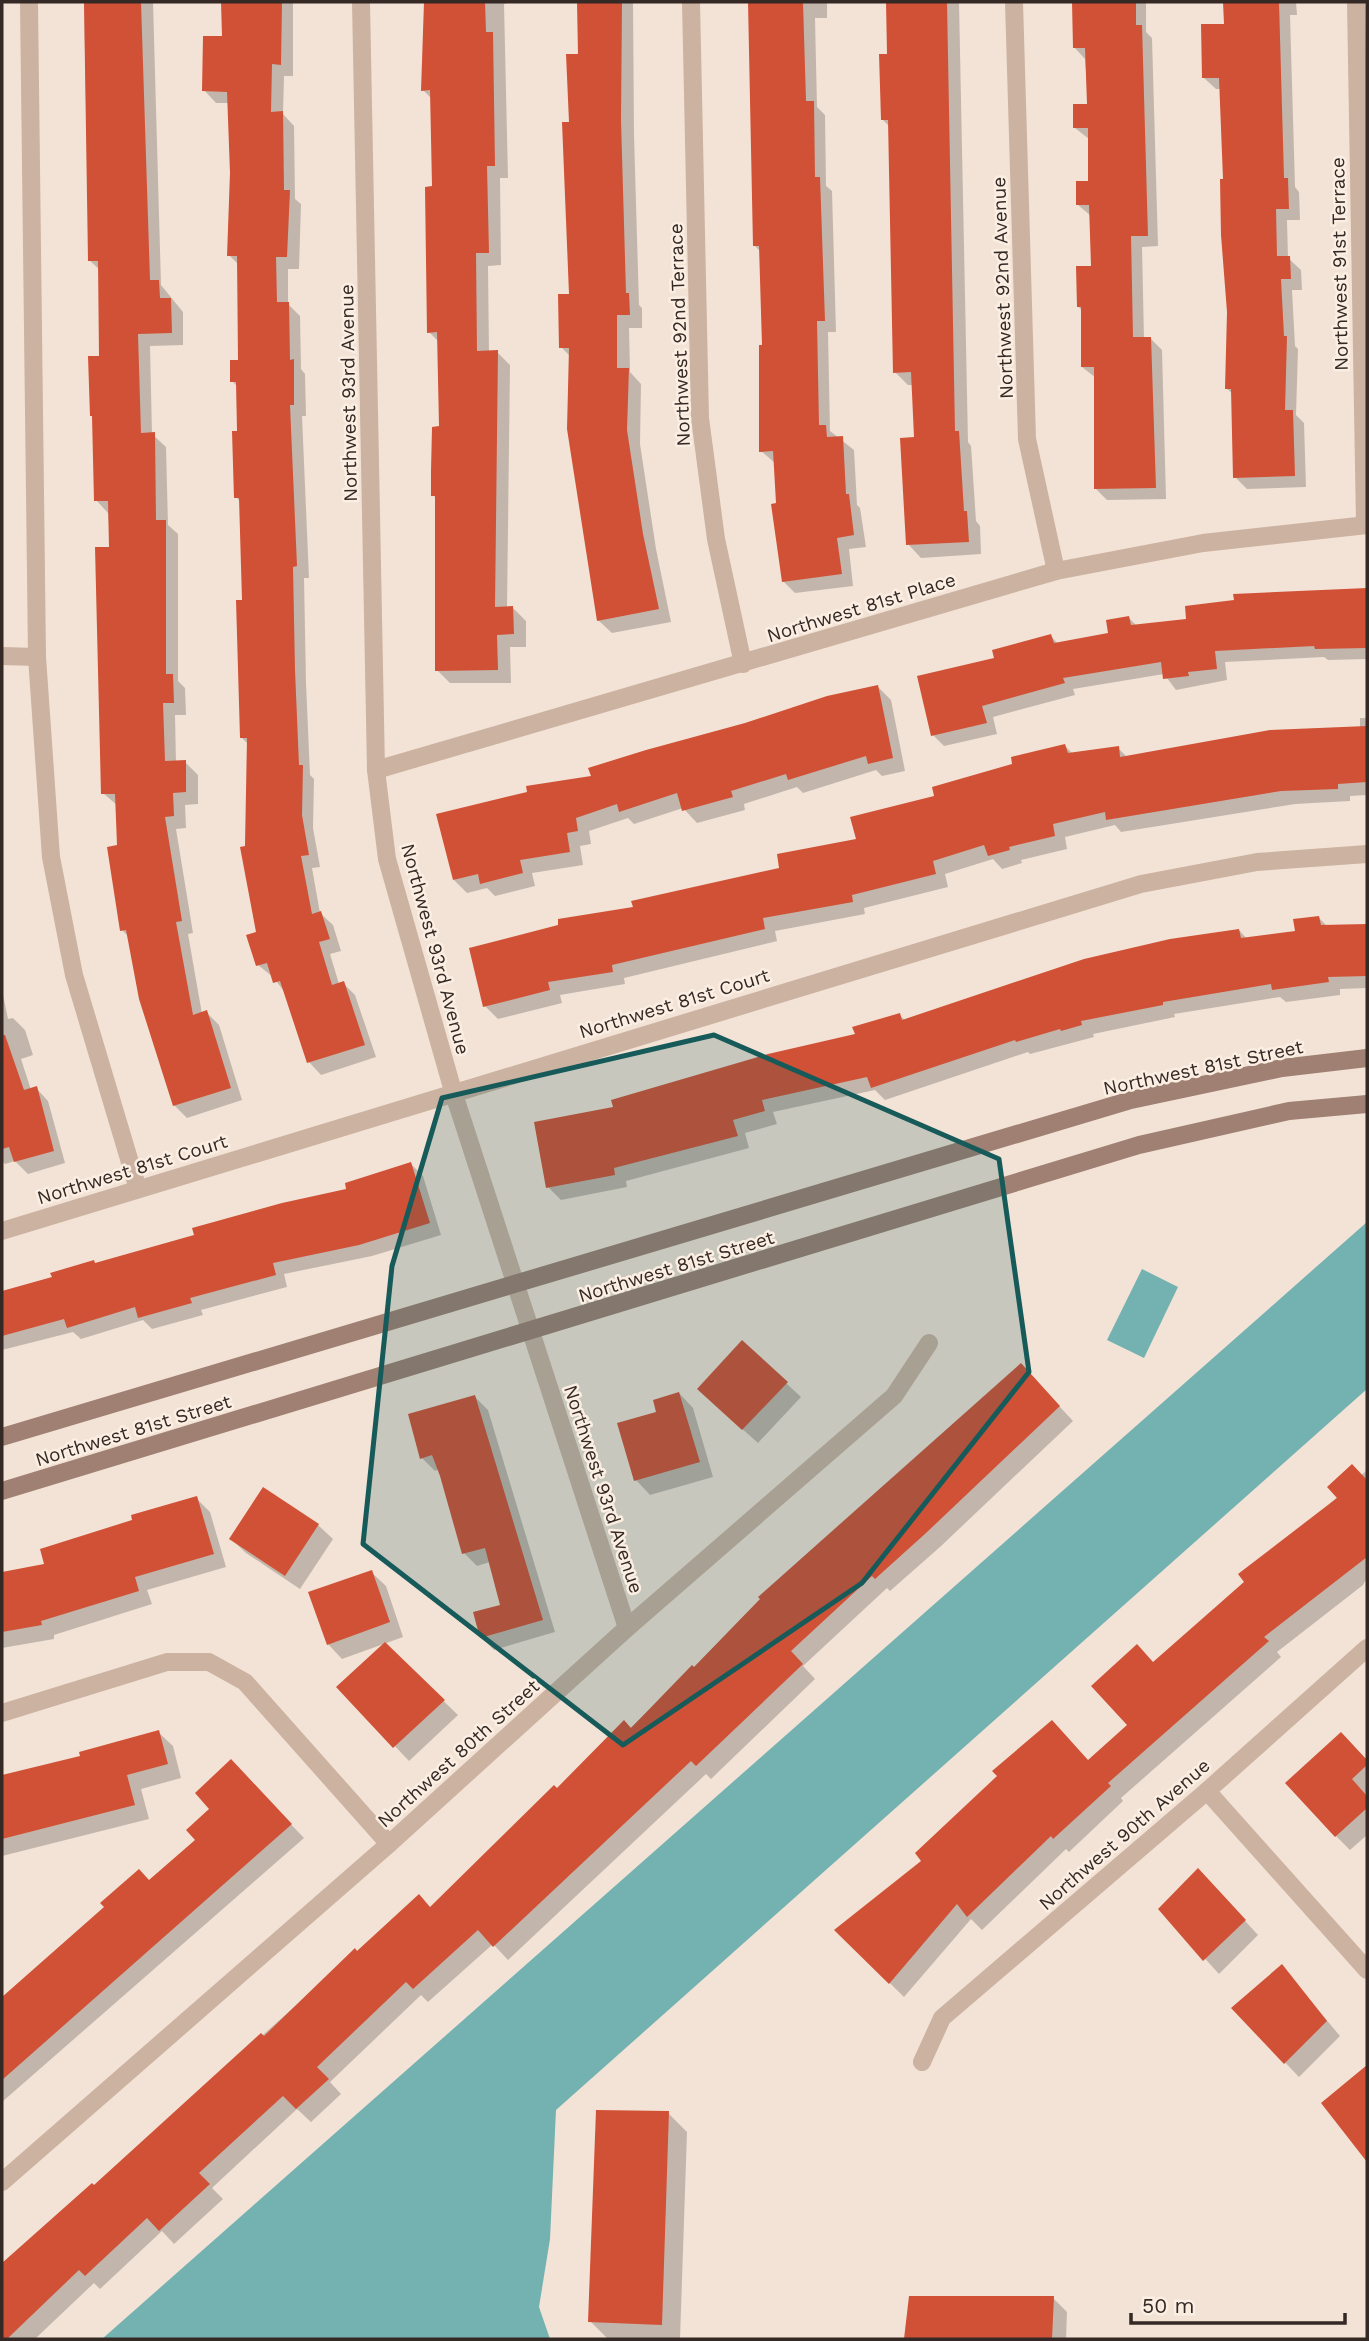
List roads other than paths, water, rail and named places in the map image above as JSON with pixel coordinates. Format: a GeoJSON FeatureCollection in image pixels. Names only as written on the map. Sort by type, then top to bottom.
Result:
{"type":"FeatureCollection","features":[{"type":"Feature","properties":{"kind":"street"},"geometry":{"type":"LineString","coordinates":[[29,2],[37,657],[51,857],[74,975],[138,1189]]}},
{"type":"Feature","properties":{"kind":"street","name":"Northwest 93rd Avenue"},"geometry":{"type":"LineString","coordinates":[[361,2],[376,770],[387,859],[453,1091],[627,1628]]}},
{"type":"Feature","properties":{"kind":"street","name":"Northwest 92nd Terrace"},"geometry":{"type":"LineString","coordinates":[[691,2],[700,418],[716,539],[743,664]]}},
{"type":"Feature","properties":{"kind":"street","name":"Northwest 92nd Avenue"},"geometry":{"type":"LineString","coordinates":[[1014,2],[1027,439],[1056,571]]}},
{"type":"Feature","properties":{"kind":"street","name":"Northwest 91st Terrace"},"geometry":{"type":"LineString","coordinates":[[1356,2],[1366,525]]}},
{"type":"Feature","properties":{"kind":"street","name":"Northwest 81st Place"},"geometry":{"type":"LineString","coordinates":[[376,770],[1056,571],[1203,543],[1366,525]]}},
{"type":"Feature","properties":{"kind":"street"},"geometry":{"type":"LineString","coordinates":[[2,656],[37,657]]}},
{"type":"Feature","properties":{"kind":"street","name":"Northwest 81st Court"},"geometry":{"type":"LineString","coordinates":[[2,1231],[453,1091],[1141,884],[1258,862],[1367,854]]}},
{"type":"Feature","properties":{"kind":"street","name":"Northwest 81st Street"},"geometry":{"type":"LineString","coordinates":[[2,1437],[1131,1100],[1282,1068],[1367,1058]]}},
{"type":"Feature","properties":{"kind":"street","name":"Northwest 81st Street"},"geometry":{"type":"LineString","coordinates":[[2,1492],[1139,1145],[1289,1111],[1367,1104]]}},
{"type":"Feature","properties":{"kind":"street","name":"Northwest 80th Street"},"geometry":{"type":"LineString","coordinates":[[2,2182],[389,1844],[627,1628],[894,1396],[929,1343]]}},
{"type":"Feature","properties":{"kind":"street","name":"Northwest 90th Avenue"},"geometry":{"type":"LineString","coordinates":[[922,2062],[942,2018],[1207,1791],[1367,1648]]}},
{"type":"Feature","properties":{"kind":"street"},"geometry":{"type":"LineString","coordinates":[[2,1713],[167,1662],[209,1662],[245,1682],[389,1844]]}},
{"type":"Feature","properties":{"kind":"street"},"geometry":{"type":"LineString","coordinates":[[1207,1791],[1367,1970]]}},
{"type":"Feature","properties":{"kind":"water"},"geometry":{"type":"Polygon","coordinates":[[[1367,1222],[1367,1389],[556,2110],[550,2239],[539,2307],[550,2339],[102,2339],[1367,1222]]]}},
{"type":"Feature","properties":{"kind":"water"},"geometry":{"type":"Polygon","coordinates":[[[1142,1269],[1178,1287],[1144,1358],[1107,1340],[1142,1269]]]}}]}
